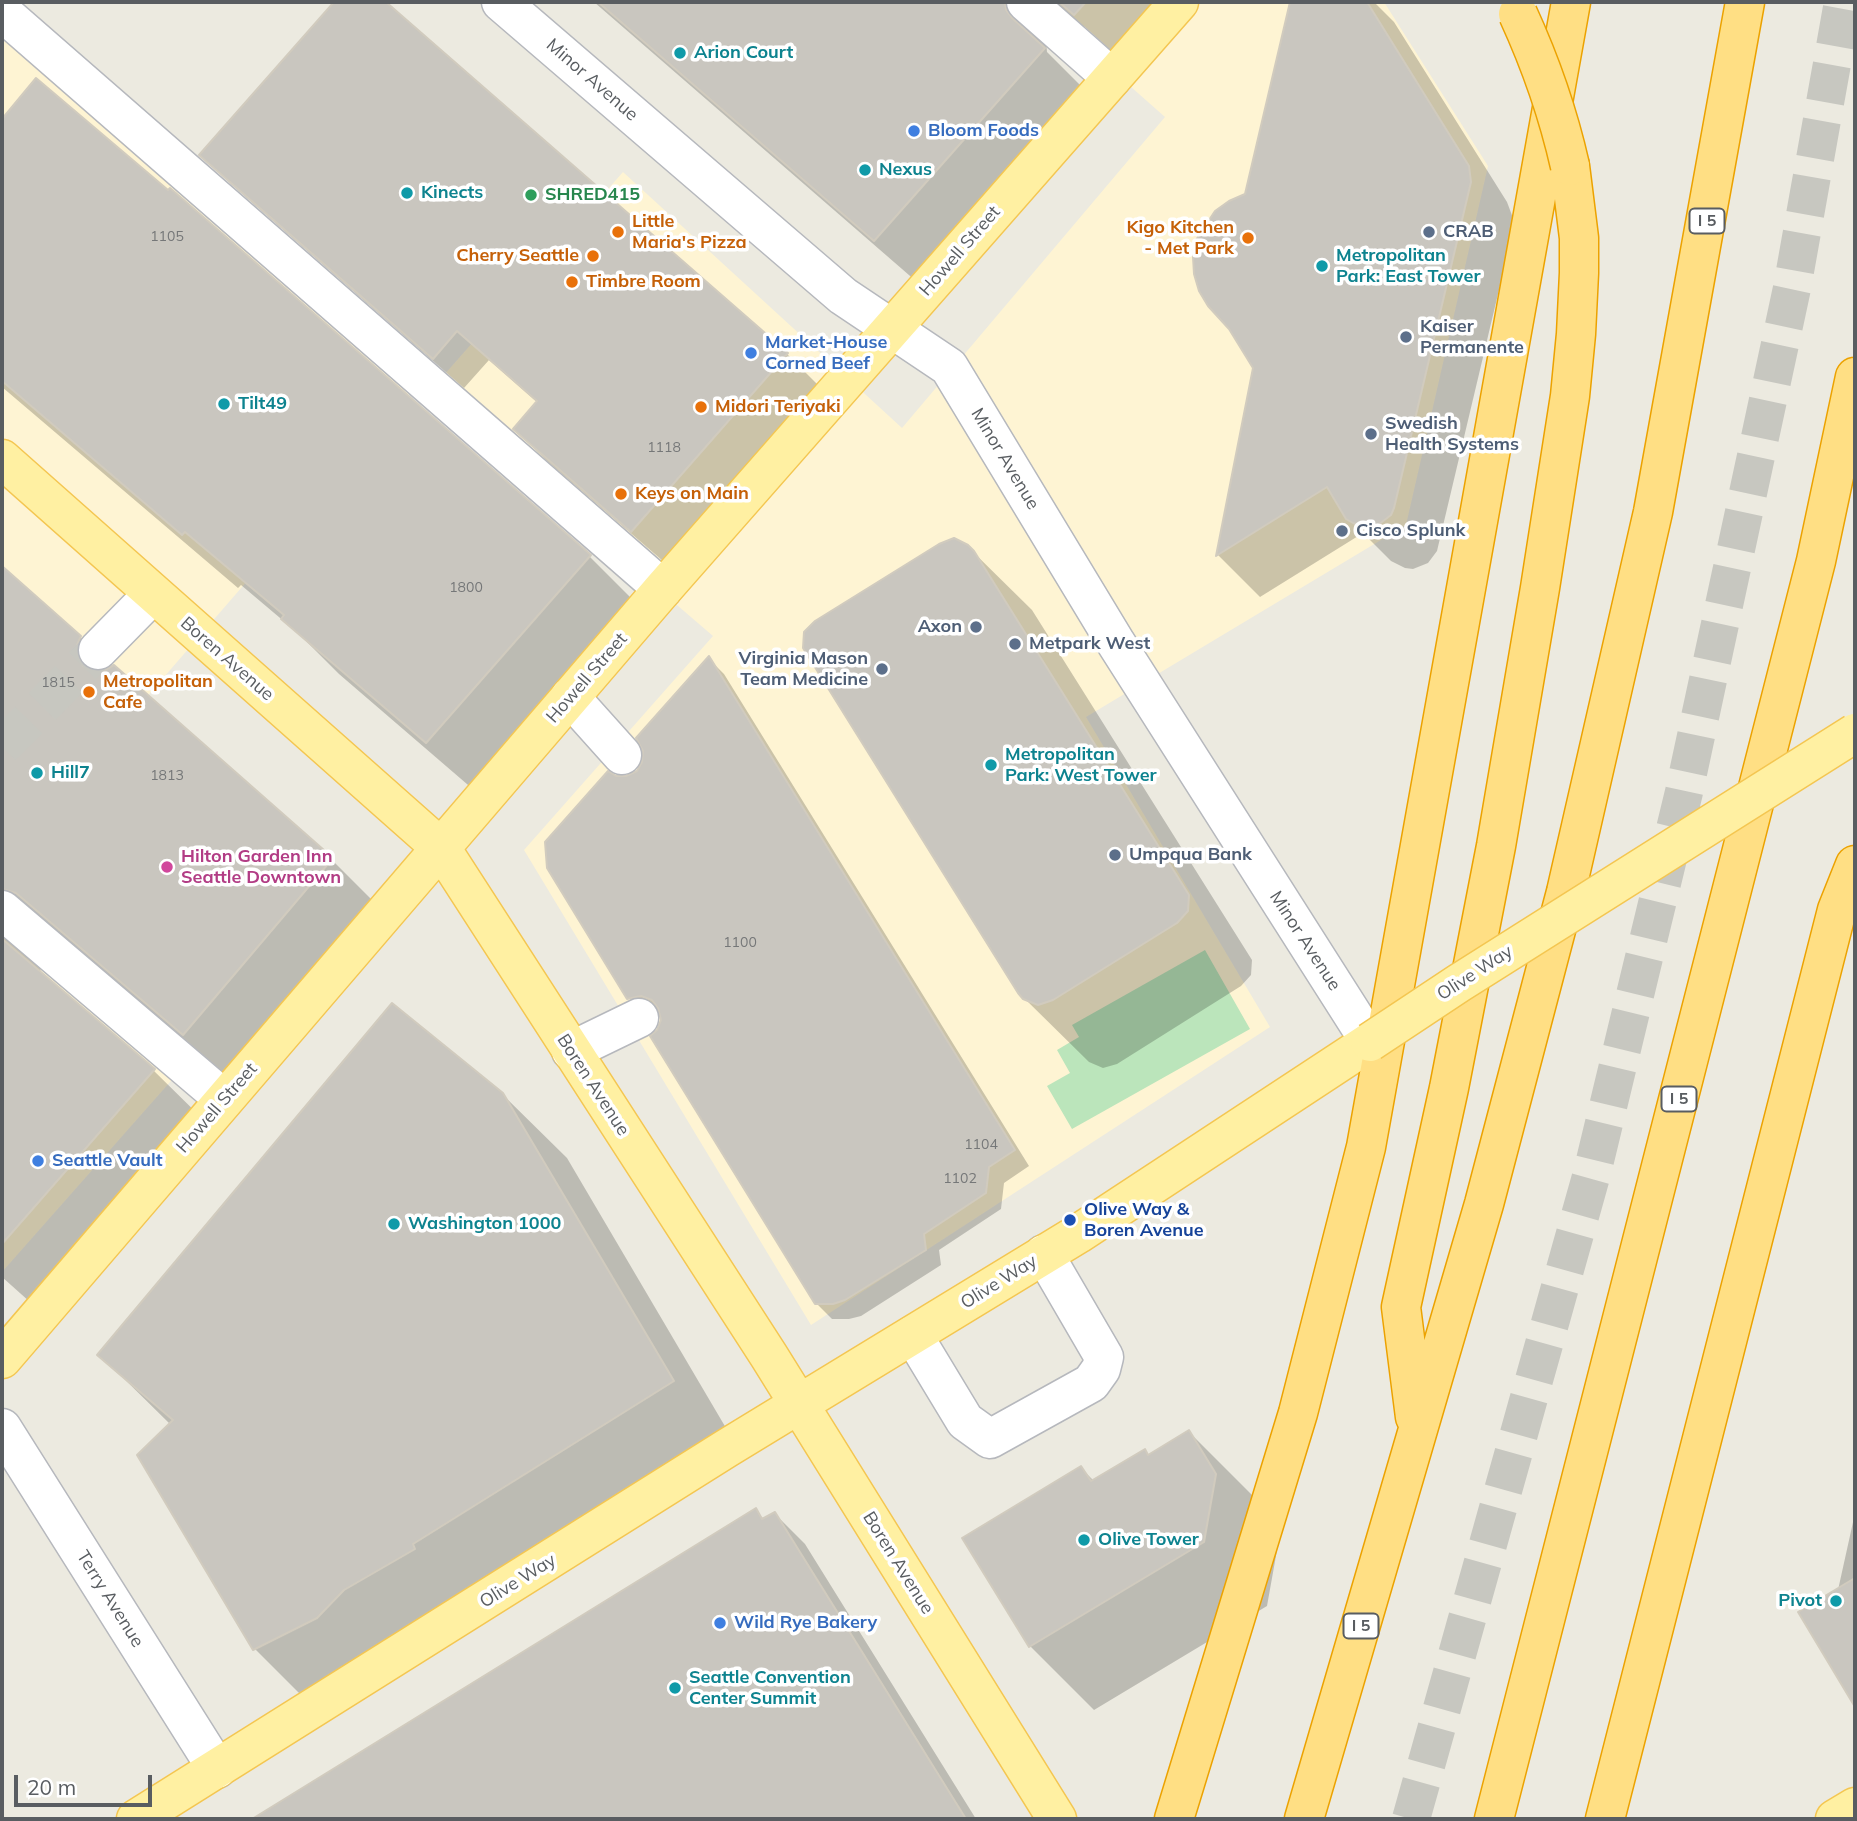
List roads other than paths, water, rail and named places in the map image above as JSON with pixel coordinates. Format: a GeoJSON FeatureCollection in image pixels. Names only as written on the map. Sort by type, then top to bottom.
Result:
{"type":"FeatureCollection","features":[{"type":"Feature","properties":{"kind":"highway"},"geometry":{"type":"LineString","coordinates":[[1174,1819],[1298,1412],[1366,1147],[1571,2]]}},
{"type":"Feature","properties":{"kind":"highway","name":"I 5"},"geometry":{"type":"LineString","coordinates":[[1304,1819],[1528,1044],[1605,729],[1660,476],[1745,2]]}},
{"type":"Feature","properties":{"kind":"highway"},"geometry":{"type":"LineString","coordinates":[[1417,1433],[1401,1307],[1449,1088],[1496,846],[1570,396],[1576,334],[1578,238],[1570,166],[1560,122],[1539,59],[1515,8]]}},
{"type":"Feature","properties":{"kind":"highway","name":"I 5"},"geometry":{"type":"LineString","coordinates":[[1494,1819],[1809,587],[1855,377]]}},
{"type":"Feature","properties":{"kind":"highway"},"geometry":{"type":"LineString","coordinates":[[1605,1819],[1837,910],[1855,865]]}},
{"type":"Feature","properties":{"kind":"main road","name":"Howell Street"},"geometry":{"type":"LineString","coordinates":[[2,1359],[663,589],[1179,2]]}},
{"type":"Feature","properties":{"kind":"main road","name":"Boren Avenue"},"geometry":{"type":"LineString","coordinates":[[2,459],[441,848],[800,1405],[1057,1819]]}},
{"type":"Feature","properties":{"kind":"main road","name":"Olive Way"},"geometry":{"type":"LineString","coordinates":[[136,1819],[727,1448],[1044,1254],[1459,983],[1855,733]]}},
{"type":"Feature","properties":{"kind":"street","name":"Minor Avenue"},"geometry":{"type":"LineString","coordinates":[[501,2],[843,296],[949,367],[1116,643],[1370,1042]]}},
{"type":"Feature","properties":{"kind":"street"},"geometry":{"type":"LineString","coordinates":[[1026,2],[1112,78]]}},
{"type":"Feature","properties":{"kind":"street"},"geometry":{"type":"LineString","coordinates":[[2,12],[663,589]]}},
{"type":"Feature","properties":{"kind":"street"},"geometry":{"type":"LineString","coordinates":[[98,650],[153,594]]}},
{"type":"Feature","properties":{"kind":"street"},"geometry":{"type":"LineString","coordinates":[[570,697],[622,755]]}},
{"type":"Feature","properties":{"kind":"street"},"geometry":{"type":"LineString","coordinates":[[2,910],[224,1099]]}},
{"type":"Feature","properties":{"kind":"street"},"geometry":{"type":"LineString","coordinates":[[571,1051],[639,1018]]}},
{"type":"Feature","properties":{"kind":"street"},"geometry":{"type":"LineString","coordinates":[[913,1335],[965,1421],[990,1439],[1091,1382],[1101,1369],[1104,1357],[1044,1254]]}},
{"type":"Feature","properties":{"kind":"street","name":"Terry Avenue"},"geometry":{"type":"LineString","coordinates":[[2,1429],[217,1769]]}},
{"type":"Feature","properties":{"kind":"tunnel"},"geometry":{"type":"LineString","coordinates":[[1411,1819],[1592,1173],[1684,792],[1792,288],[1843,2]]}},
{"type":"Feature","properties":{"kind":"tunnel"},"geometry":{"type":"LineString","coordinates":[[2,747],[98,650]]}},
{"type":"Feature","properties":{"kind":"place","name":"Arion Court"},"geometry":{"type":"Point","coordinates":[680,53]}},
{"type":"Feature","properties":{"kind":"place","name":"Bloom Foods"},"geometry":{"type":"Point","coordinates":[914,131]}},
{"type":"Feature","properties":{"kind":"place","name":"Nexus"},"geometry":{"type":"Point","coordinates":[865,170]}},
{"type":"Feature","properties":{"kind":"place","name":"Kinects"},"geometry":{"type":"Point","coordinates":[407,193]}},
{"type":"Feature","properties":{"kind":"place","name":"SHRED415"},"geometry":{"type":"Point","coordinates":[531,195]}},
{"type":"Feature","properties":{"kind":"place","name":"Little Maria's Pizza"},"geometry":{"type":"Point","coordinates":[618,232]}},
{"type":"Feature","properties":{"kind":"place","name":"CRAB"},"geometry":{"type":"Point","coordinates":[1429,232]}},
{"type":"Feature","properties":{"kind":"place","name":"Kigo Kitchen - Met Park"},"geometry":{"type":"Point","coordinates":[1248,238]}},
{"type":"Feature","properties":{"kind":"place","name":"Cherry Seattle"},"geometry":{"type":"Point","coordinates":[593,256]}},
{"type":"Feature","properties":{"kind":"place","name":"Metropolitan Park: East Tower"},"geometry":{"type":"Point","coordinates":[1322,266]}},
{"type":"Feature","properties":{"kind":"place","name":"Timbre Room"},"geometry":{"type":"Point","coordinates":[572,282]}},
{"type":"Feature","properties":{"kind":"place","name":"Kaiser Permanente"},"geometry":{"type":"Point","coordinates":[1406,337]}},
{"type":"Feature","properties":{"kind":"place","name":"Market-House Corned Beef"},"geometry":{"type":"Point","coordinates":[751,353]}},
{"type":"Feature","properties":{"kind":"place","name":"Tilt49"},"geometry":{"type":"Point","coordinates":[224,404]}},
{"type":"Feature","properties":{"kind":"place","name":"Midori Teriyaki"},"geometry":{"type":"Point","coordinates":[701,407]}},
{"type":"Feature","properties":{"kind":"place","name":"Swedish Health Systems"},"geometry":{"type":"Point","coordinates":[1371,434]}},
{"type":"Feature","properties":{"kind":"place","name":"Keys on Main"},"geometry":{"type":"Point","coordinates":[621,494]}},
{"type":"Feature","properties":{"kind":"place","name":"Cisco Splunk"},"geometry":{"type":"Point","coordinates":[1342,531]}},
{"type":"Feature","properties":{"kind":"place","name":"Axon"},"geometry":{"type":"Point","coordinates":[976,627]}},
{"type":"Feature","properties":{"kind":"place","name":"Metpark West"},"geometry":{"type":"Point","coordinates":[1015,644]}},
{"type":"Feature","properties":{"kind":"place","name":"Virginia Mason Team Medicine"},"geometry":{"type":"Point","coordinates":[882,669]}},
{"type":"Feature","properties":{"kind":"place","name":"Metropolitan Cafe"},"geometry":{"type":"Point","coordinates":[89,692]}},
{"type":"Feature","properties":{"kind":"place","name":"Metropolitan Park: West Tower"},"geometry":{"type":"Point","coordinates":[991,765]}},
{"type":"Feature","properties":{"kind":"place","name":"Hill7"},"geometry":{"type":"Point","coordinates":[37,773]}},
{"type":"Feature","properties":{"kind":"place","name":"Umpqua Bank"},"geometry":{"type":"Point","coordinates":[1115,855]}},
{"type":"Feature","properties":{"kind":"place","name":"Hilton Garden Inn Seattle Downtown"},"geometry":{"type":"Point","coordinates":[167,867]}},
{"type":"Feature","properties":{"kind":"place","name":"Seattle Vault"},"geometry":{"type":"Point","coordinates":[38,1161]}},
{"type":"Feature","properties":{"kind":"place","name":"Olive Way & Boren Avenue"},"geometry":{"type":"Point","coordinates":[1070,1220]}},
{"type":"Feature","properties":{"kind":"place","name":"Washington 1000"},"geometry":{"type":"Point","coordinates":[394,1224]}},
{"type":"Feature","properties":{"kind":"place","name":"Olive Tower"},"geometry":{"type":"Point","coordinates":[1084,1540]}},
{"type":"Feature","properties":{"kind":"place","name":"Pivot"},"geometry":{"type":"Point","coordinates":[1836,1601]}},
{"type":"Feature","properties":{"kind":"place","name":"Wild Rye Bakery"},"geometry":{"type":"Point","coordinates":[720,1623]}},
{"type":"Feature","properties":{"kind":"place","name":"Seattle Convention Center Summit"},"geometry":{"type":"Point","coordinates":[675,1688]}}]}
